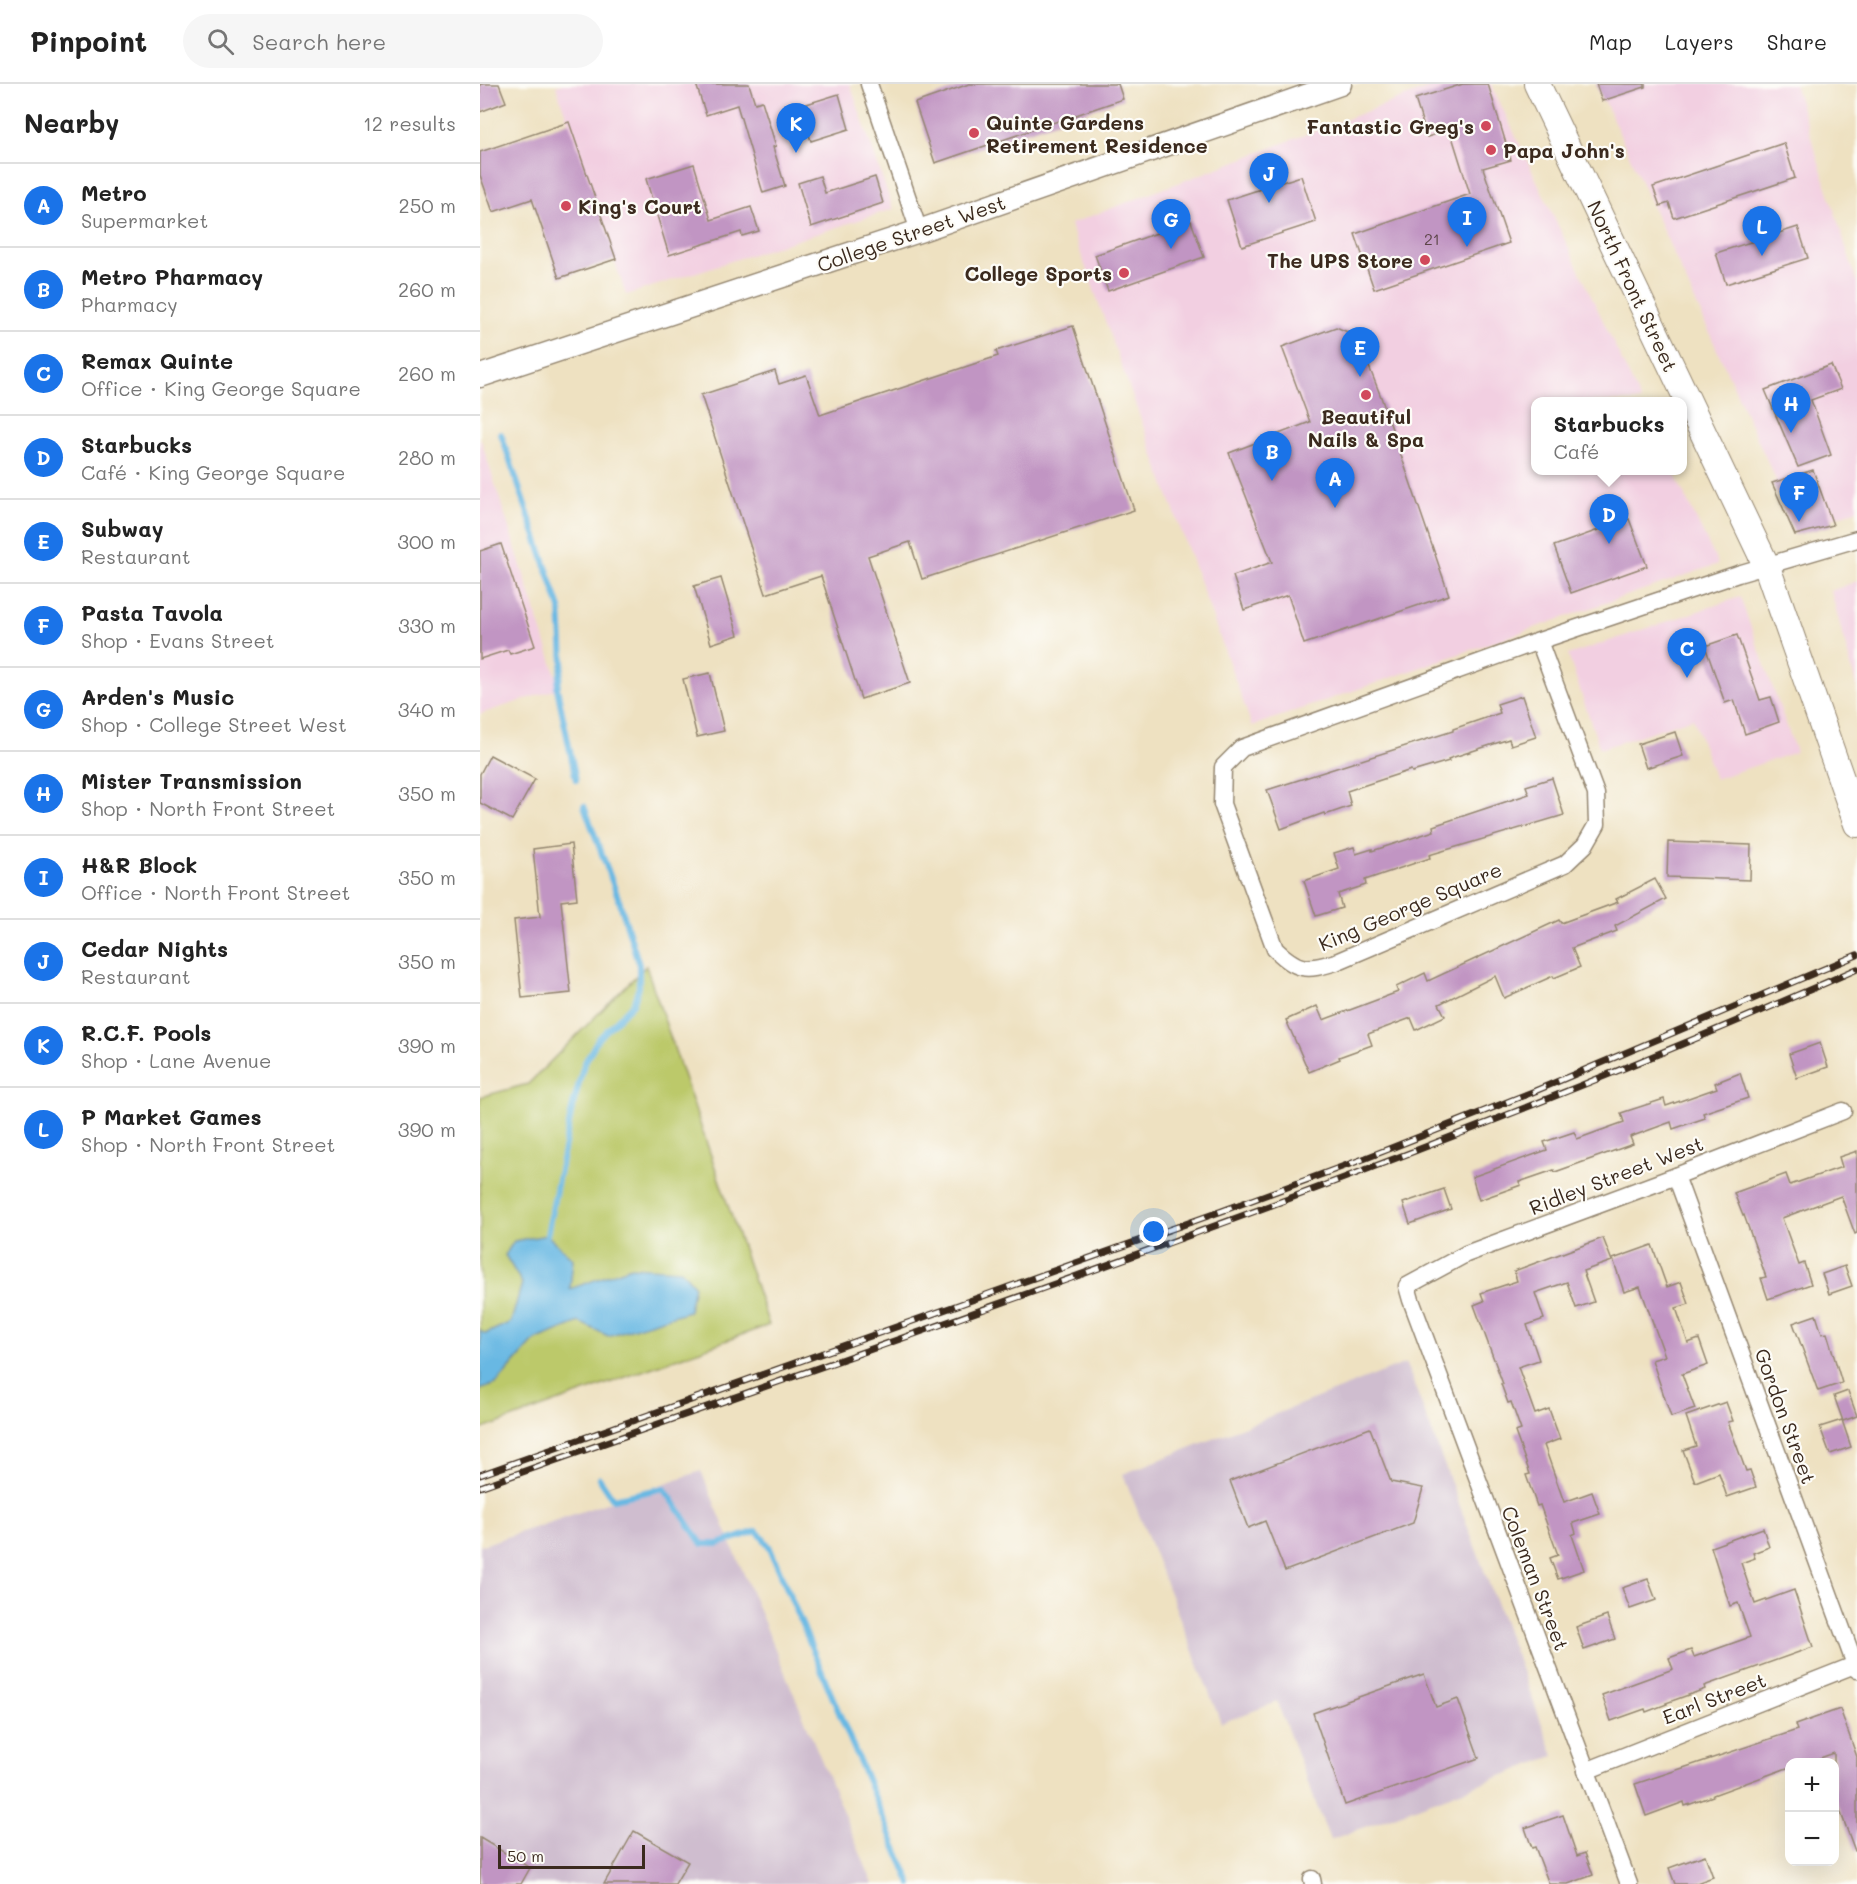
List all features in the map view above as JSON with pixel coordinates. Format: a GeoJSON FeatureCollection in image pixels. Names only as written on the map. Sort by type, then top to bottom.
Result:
{"type":"FeatureCollection","features":[{"type":"Feature","properties":{"kind":"main road","name":"College Street West"},"geometry":{"type":"LineString","coordinates":[[480,376],[919,231],[1340,84]]}},
{"type":"Feature","properties":{"kind":"main road","name":"North Front Street"},"geometry":{"type":"LineString","coordinates":[[1537,84],[1686,397]]}},
{"type":"Feature","properties":{"kind":"main road","name":"North Front Street"},"geometry":{"type":"LineString","coordinates":[[1687,399],[1767,567],[1857,824]]}},
{"type":"Feature","properties":{"kind":"street"},"geometry":{"type":"LineString","coordinates":[[869,84],[919,231]]}},
{"type":"Feature","properties":{"kind":"street","name":"King George Square"},"geometry":{"type":"LineString","coordinates":[[1539,641],[1596,794],[1597,824],[1585,845],[1565,864],[1336,962],[1312,969],[1289,963],[1275,949],[1222,804],[1223,767],[1242,748],[1539,641],[1738,574],[1857,539]]}},
{"type":"Feature","properties":{"kind":"street","name":"Ridley Street West"},"geometry":{"type":"LineString","coordinates":[[1407,1286],[1466,1254],[1843,1111]]}},
{"type":"Feature","properties":{"kind":"street","name":"Gordon Street"},"geometry":{"type":"LineString","coordinates":[[1676,1176],[1856,1667]]}},
{"type":"Feature","properties":{"kind":"street","name":"Coleman Street"},"geometry":{"type":"LineString","coordinates":[[1407,1286],[1443,1390],[1629,1884]]}},
{"type":"Feature","properties":{"kind":"street","name":"Earl Street"},"geometry":{"type":"LineString","coordinates":[[1586,1771],[1856,1667]]}},
{"type":"Feature","properties":{"kind":"shaded area"},"geometry":{"type":"Polygon","coordinates":[[[563,84],[850,84],[893,209],[626,295],[556,86],[563,84]]]}},
{"type":"Feature","properties":{"kind":"shaded area"},"geometry":{"type":"Polygon","coordinates":[[[1439,84],[1491,84],[1639,397],[1531,397],[1531,475],[1675,475],[1718,564],[1252,726],[1070,224],[1439,84]]]}},
{"type":"Feature","properties":{"kind":"shaded area"},"geometry":{"type":"Polygon","coordinates":[[[1597,84],[1794,84],[1857,282],[1857,510],[1798,529],[1597,84]]]}},
{"type":"Feature","properties":{"kind":"shaded area"},"geometry":{"type":"Polygon","coordinates":[[[480,437],[560,688],[480,714],[480,437]]]}},
{"type":"Feature","properties":{"kind":"shaded area"},"geometry":{"type":"Polygon","coordinates":[[[1857,581],[1857,689],[1831,591],[1857,581]]]}},
{"type":"Feature","properties":{"kind":"shaded area"},"geometry":{"type":"Polygon","coordinates":[[[1740,597],[1796,752],[1715,779],[1693,718],[1600,749],[1568,655],[1740,597]]]}},
{"type":"Feature","properties":{"kind":"shaded area"},"geometry":{"type":"Polygon","coordinates":[[[1406,1363],[1554,1756],[1330,1840],[1277,1702],[1221,1723],[1123,1474],[1406,1363]]]}},
{"type":"Feature","properties":{"kind":"shaded area"},"geometry":{"type":"Polygon","coordinates":[[[701,1471],[873,1884],[480,1884],[480,1546],[701,1471]]]}},
{"type":"Feature","properties":{"kind":"green space"},"geometry":{"type":"Polygon","coordinates":[[[646,966],[769,1325],[480,1430],[480,1097],[528,1084],[646,966]]]}},
{"type":"Feature","properties":{"kind":"water"},"geometry":{"type":"Polygon","coordinates":[[[547,1235],[573,1259],[570,1289],[631,1267],[681,1270],[694,1285],[689,1311],[608,1336],[579,1322],[535,1340],[496,1384],[480,1390],[480,1330],[485,1334],[511,1322],[522,1283],[505,1255],[514,1241],[547,1235]]]}},
{"type":"Feature","properties":{"kind":"building"},"geometry":{"type":"Polygon","coordinates":[[[480,84],[499,84],[506,102],[480,112],[480,84]]]}},
{"type":"Feature","properties":{"kind":"building"},"geometry":{"type":"Polygon","coordinates":[[[696,84],[749,84],[755,103],[762,101],[785,186],[763,193],[737,105],[706,115],[696,84]]]}},
{"type":"Feature","properties":{"kind":"building","name":"Quinte Gardens Retirement Residence"},"geometry":{"type":"Polygon","coordinates":[[[969,84],[1118,84],[1123,99],[935,163],[915,103],[969,84]]]}},
{"type":"Feature","properties":{"kind":"building"},"geometry":{"type":"Polygon","coordinates":[[[1463,84],[1488,84],[1511,160],[1483,168],[1509,243],[1374,289],[1355,234],[1470,194],[1450,130],[1427,137],[1415,99],[1463,84]]]}},
{"type":"Feature","properties":{"kind":"building"},"geometry":{"type":"Polygon","coordinates":[[[1596,84],[1645,84],[1645,87],[1602,101],[1596,84]]]}},
{"type":"Feature","properties":{"kind":"building"},"geometry":{"type":"Polygon","coordinates":[[[839,94],[849,129],[811,141],[800,106],[839,94]]]}},
{"type":"Feature","properties":{"kind":"building","name":"King's Court"},"geometry":{"type":"Polygon","coordinates":[[[569,122],[616,259],[559,278],[532,199],[493,212],[480,175],[480,152],[569,122]]]}},
{"type":"Feature","properties":{"kind":"building"},"geometry":{"type":"Polygon","coordinates":[[[1784,143],[1795,178],[1674,218],[1669,203],[1660,206],[1653,187],[1784,143]]]}},
{"type":"Feature","properties":{"kind":"building"},"geometry":{"type":"Polygon","coordinates":[[[694,164],[711,220],[751,207],[759,231],[742,236],[741,232],[669,255],[646,179],[694,164]]]}},
{"type":"Feature","properties":{"kind":"building"},"geometry":{"type":"Polygon","coordinates":[[[820,176],[825,193],[875,177],[883,203],[811,227],[798,183],[820,176]]]}},
{"type":"Feature","properties":{"kind":"building"},"geometry":{"type":"Polygon","coordinates":[[[1301,176],[1316,222],[1242,246],[1227,200],[1301,176]]]}},
{"type":"Feature","properties":{"kind":"building"},"geometry":{"type":"Polygon","coordinates":[[[1191,221],[1204,257],[1108,291],[1095,255],[1191,221]]]}},
{"type":"Feature","properties":{"kind":"building"},"geometry":{"type":"Polygon","coordinates":[[[1798,227],[1808,258],[1726,284],[1716,253],[1798,227]]]}},
{"type":"Feature","properties":{"kind":"building"},"geometry":{"type":"Polygon","coordinates":[[[1073,326],[1134,510],[922,579],[910,542],[868,556],[910,683],[861,699],[821,576],[766,594],[701,395],[775,371],[779,384],[806,375],[820,415],[998,356],[996,351],[1073,326]]]}},
{"type":"Feature","properties":{"kind":"building"},"geometry":{"type":"Polygon","coordinates":[[[1336,327],[1357,336],[1381,397],[1449,595],[1304,644],[1288,595],[1244,610],[1233,576],[1272,562],[1229,453],[1310,422],[1282,347],[1336,327]]]}},
{"type":"Feature","properties":{"kind":"building"},"geometry":{"type":"Polygon","coordinates":[[[1831,365],[1841,389],[1811,400],[1831,455],[1798,467],[1765,390],[1831,365]]]}},
{"type":"Feature","properties":{"kind":"building"},"geometry":{"type":"Polygon","coordinates":[[[1813,470],[1833,525],[1795,535],[1772,483],[1813,470]]]}},
{"type":"Feature","properties":{"kind":"building"},"geometry":{"type":"Polygon","coordinates":[[[1629,519],[1647,566],[1571,593],[1554,546],[1629,519]]]}},
{"type":"Feature","properties":{"kind":"building"},"geometry":{"type":"Polygon","coordinates":[[[501,544],[535,646],[510,654],[508,650],[480,659],[480,551],[501,544]]]}},
{"type":"Feature","properties":{"kind":"building"},"geometry":{"type":"Polygon","coordinates":[[[721,578],[738,635],[711,644],[694,586],[721,578]]]}},
{"type":"Feature","properties":{"kind":"building"},"geometry":{"type":"Polygon","coordinates":[[[1737,635],[1760,700],[1771,697],[1779,722],[1745,734],[1734,700],[1725,703],[1705,646],[1737,635]]]}},
{"type":"Feature","properties":{"kind":"building"},"geometry":{"type":"Polygon","coordinates":[[[710,673],[724,731],[697,737],[683,679],[710,673]]]}},
{"type":"Feature","properties":{"kind":"building"},"geometry":{"type":"Polygon","coordinates":[[[1522,696],[1536,737],[1511,745],[1509,739],[1448,759],[1449,761],[1412,772],[1411,770],[1347,791],[1351,806],[1281,829],[1267,790],[1453,731],[1453,729],[1500,713],[1497,704],[1522,696]]]}},
{"type":"Feature","properties":{"kind":"building"},"geometry":{"type":"Polygon","coordinates":[[[1675,732],[1683,756],[1646,768],[1638,744],[1675,732]]]}},
{"type":"Feature","properties":{"kind":"building"},"geometry":{"type":"Polygon","coordinates":[[[490,755],[535,779],[512,820],[480,803],[480,774],[490,755]]]}},
{"type":"Feature","properties":{"kind":"building"},"geometry":{"type":"Polygon","coordinates":[[[1552,778],[1564,815],[1429,855],[1430,858],[1365,880],[1366,885],[1338,894],[1342,908],[1316,916],[1304,881],[1339,869],[1334,853],[1354,847],[1356,854],[1372,849],[1372,851],[1434,831],[1433,826],[1529,794],[1526,786],[1552,778]]]}},
{"type":"Feature","properties":{"kind":"building"},"geometry":{"type":"Polygon","coordinates":[[[1668,842],[1751,845],[1750,880],[1667,877],[1668,842]]]}},
{"type":"Feature","properties":{"kind":"building"},"geometry":{"type":"Polygon","coordinates":[[[571,844],[577,899],[561,901],[571,993],[522,998],[514,920],[540,917],[533,849],[571,844]]]}},
{"type":"Feature","properties":{"kind":"building"},"geometry":{"type":"Polygon","coordinates":[[[1655,879],[1666,899],[1615,926],[1617,931],[1572,948],[1580,967],[1554,978],[1553,976],[1504,998],[1495,976],[1439,1004],[1445,1016],[1416,1030],[1411,1018],[1368,1034],[1372,1045],[1339,1057],[1340,1059],[1309,1072],[1286,1020],[1317,1006],[1323,1020],[1398,992],[1396,987],[1425,973],[1428,981],[1559,920],[1561,923],[1618,902],[1616,899],[1655,879]]]}},
{"type":"Feature","properties":{"kind":"building"},"geometry":{"type":"Polygon","coordinates":[[[1820,1043],[1828,1067],[1797,1078],[1789,1054],[1820,1043]]]}},
{"type":"Feature","properties":{"kind":"building"},"geometry":{"type":"Polygon","coordinates":[[[1740,1073],[1748,1098],[1703,1113],[1705,1118],[1673,1129],[1671,1122],[1630,1137],[1633,1144],[1555,1172],[1554,1170],[1519,1182],[1521,1185],[1479,1200],[1472,1177],[1547,1150],[1544,1142],[1574,1132],[1577,1139],[1624,1122],[1621,1113],[1664,1099],[1666,1106],[1717,1088],[1715,1083],[1740,1073]]]}},
{"type":"Feature","properties":{"kind":"building"},"geometry":{"type":"Polygon","coordinates":[[[1857,1151],[1857,1233],[1855,1234],[1841,1196],[1782,1218],[1799,1265],[1804,1263],[1811,1284],[1768,1299],[1761,1278],[1766,1277],[1734,1193],[1786,1174],[1790,1185],[1842,1167],[1839,1157],[1857,1151]]]}},
{"type":"Feature","properties":{"kind":"building"},"geometry":{"type":"Polygon","coordinates":[[[1444,1189],[1451,1209],[1410,1224],[1403,1203],[1444,1189]]]}},
{"type":"Feature","properties":{"kind":"building"},"geometry":{"type":"Polygon","coordinates":[[[1603,1238],[1612,1261],[1583,1271],[1594,1302],[1576,1308],[1567,1282],[1535,1293],[1544,1319],[1527,1325],[1539,1360],[1518,1367],[1535,1414],[1549,1409],[1560,1439],[1544,1445],[1564,1502],[1592,1492],[1600,1514],[1573,1523],[1576,1533],[1572,1535],[1584,1570],[1558,1579],[1550,1558],[1558,1555],[1540,1505],[1537,1506],[1526,1475],[1530,1474],[1515,1432],[1521,1430],[1511,1402],[1508,1403],[1474,1305],[1484,1301],[1481,1293],[1517,1281],[1514,1271],[1603,1238]]]}},
{"type":"Feature","properties":{"kind":"building"},"geometry":{"type":"Polygon","coordinates":[[[1652,1245],[1667,1287],[1681,1282],[1689,1304],[1676,1308],[1688,1343],[1699,1339],[1708,1365],[1682,1374],[1695,1409],[1671,1417],[1652,1360],[1665,1356],[1640,1287],[1624,1292],[1613,1259],[1652,1245]]]}},
{"type":"Feature","properties":{"kind":"building"},"geometry":{"type":"Polygon","coordinates":[[[1845,1266],[1852,1286],[1829,1294],[1822,1274],[1845,1266]]]}},
{"type":"Feature","properties":{"kind":"building"},"geometry":{"type":"Polygon","coordinates":[[[1816,1315],[1822,1334],[1827,1333],[1842,1383],[1818,1391],[1793,1323],[1816,1315]]]}},
{"type":"Feature","properties":{"kind":"building"},"geometry":{"type":"Polygon","coordinates":[[[1848,1391],[1857,1416],[1843,1421],[1834,1396],[1848,1391]]]}},
{"type":"Feature","properties":{"kind":"building"},"geometry":{"type":"Polygon","coordinates":[[[1726,1402],[1733,1421],[1728,1422],[1746,1471],[1750,1470],[1756,1487],[1727,1497],[1719,1473],[1695,1482],[1683,1450],[1696,1446],[1686,1416],[1726,1402]]]}},
{"type":"Feature","properties":{"kind":"building"},"geometry":{"type":"Polygon","coordinates":[[[1842,1420],[1851,1447],[1830,1454],[1820,1427],[1842,1420]]]}},
{"type":"Feature","properties":{"kind":"building"},"geometry":{"type":"Polygon","coordinates":[[[1370,1428],[1391,1482],[1423,1488],[1413,1523],[1285,1571],[1265,1521],[1248,1528],[1230,1481],[1370,1428]]]}},
{"type":"Feature","properties":{"kind":"building"},"geometry":{"type":"Polygon","coordinates":[[[1763,1528],[1769,1547],[1753,1553],[1755,1558],[1741,1563],[1755,1604],[1794,1590],[1813,1647],[1704,1686],[1705,1689],[1646,1712],[1645,1709],[1611,1721],[1602,1695],[1673,1669],[1669,1658],[1691,1650],[1694,1657],[1750,1637],[1738,1603],[1730,1606],[1711,1547],[1763,1528]]]}},
{"type":"Feature","properties":{"kind":"building"},"geometry":{"type":"Polygon","coordinates":[[[1648,1579],[1656,1600],[1630,1609],[1622,1588],[1648,1579]]]}},
{"type":"Feature","properties":{"kind":"building"},"geometry":{"type":"Polygon","coordinates":[[[1607,1616],[1615,1639],[1584,1650],[1576,1627],[1607,1616]]]}},
{"type":"Feature","properties":{"kind":"building"},"geometry":{"type":"Polygon","coordinates":[[[1424,1674],[1436,1707],[1458,1699],[1479,1758],[1345,1805],[1313,1713],[1424,1674]]]}},
{"type":"Feature","properties":{"kind":"building"},"geometry":{"type":"Polygon","coordinates":[[[1840,1709],[1857,1757],[1857,1851],[1855,1851],[1839,1808],[1839,1758],[1834,1758],[1834,1753],[1820,1758],[1785,1758],[1785,1769],[1685,1806],[1684,1802],[1646,1816],[1635,1784],[1797,1730],[1795,1725],[1840,1709]]]}},
{"type":"Feature","properties":{"kind":"building"},"geometry":{"type":"Polygon","coordinates":[[[1563,1815],[1577,1856],[1585,1853],[1593,1875],[1568,1884],[1549,1884],[1525,1828],[1563,1815]]]}},
{"type":"Feature","properties":{"kind":"building"},"geometry":{"type":"Polygon","coordinates":[[[634,1831],[688,1862],[675,1884],[604,1884],[634,1831]]]}},
{"type":"Feature","properties":{"kind":"building"},"geometry":{"type":"Polygon","coordinates":[[[480,1838],[530,1868],[521,1884],[480,1884],[480,1838]]]}},
{"type":"Feature","properties":{"kind":"building"},"geometry":{"type":"Polygon","coordinates":[[[1705,1855],[1713,1877],[1694,1884],[1675,1884],[1669,1868],[1705,1855]]]}},
{"type":"Feature","properties":{"kind":"waterway"},"geometry":{"type":"LineString","coordinates":[[501,434],[560,608],[563,662],[557,688],[576,780]]}},
{"type":"Feature","properties":{"kind":"waterway"},"geometry":{"type":"LineString","coordinates":[[547,1235],[572,1109],[584,1064],[598,1039],[633,1004],[639,987],[639,965],[619,900],[584,806]]}},
{"type":"Feature","properties":{"kind":"waterway"},"geometry":{"type":"LineString","coordinates":[[599,1478],[613,1499],[664,1488],[702,1544],[718,1544],[757,1531],[769,1546],[911,1884]]}},
{"type":"Feature","properties":{"kind":"railway"},"geometry":{"type":"LineString","coordinates":[[480,1475],[1366,1158],[1535,1091],[1857,955]]}},
{"type":"Feature","properties":{"kind":"railway"},"geometry":{"type":"LineString","coordinates":[[480,1487],[1001,1304],[1346,1177],[1688,1042],[1857,969]]}},
{"type":"Feature","properties":{"kind":"place","name":"Fantastic Greg's"},"geometry":{"type":"Point","coordinates":[1486,126]}},
{"type":"Feature","properties":{"kind":"place","name":"Quinte Gardens Retirement Residence"},"geometry":{"type":"Point","coordinates":[974,133]}},
{"type":"Feature","properties":{"kind":"place","name":"Papa John's"},"geometry":{"type":"Point","coordinates":[1491,150]}},
{"type":"Feature","properties":{"kind":"place","name":"R.C.F. Pools"},"geometry":{"type":"Point","coordinates":[796,153]}},
{"type":"Feature","properties":{"kind":"place","name":"Cedar Nights"},"geometry":{"type":"Point","coordinates":[1269,203]}},
{"type":"Feature","properties":{"kind":"place","name":"King's Court"},"geometry":{"type":"Point","coordinates":[566,206]}},
{"type":"Feature","properties":{"kind":"place","name":"H&R Block"},"geometry":{"type":"Point","coordinates":[1467,247]}},
{"type":"Feature","properties":{"kind":"place","name":"Arden's Music"},"geometry":{"type":"Point","coordinates":[1171,249]}},
{"type":"Feature","properties":{"kind":"place","name":"P Market Games"},"geometry":{"type":"Point","coordinates":[1762,256]}},
{"type":"Feature","properties":{"kind":"place","name":"The UPS Store"},"geometry":{"type":"Point","coordinates":[1425,260]}},
{"type":"Feature","properties":{"kind":"place","name":"College Sports"},"geometry":{"type":"Point","coordinates":[1124,273]}},
{"type":"Feature","properties":{"kind":"place","name":"Subway"},"geometry":{"type":"Point","coordinates":[1360,377]}},
{"type":"Feature","properties":{"kind":"place","name":"Beautiful Nails & Spa"},"geometry":{"type":"Point","coordinates":[1366,395]}},
{"type":"Feature","properties":{"kind":"place","name":"Mister Transmission"},"geometry":{"type":"Point","coordinates":[1791,433]}},
{"type":"Feature","properties":{"kind":"place","name":"Metro Pharmacy"},"geometry":{"type":"Point","coordinates":[1272,481]}},
{"type":"Feature","properties":{"kind":"place","name":"Metro"},"geometry":{"type":"Point","coordinates":[1335,508]}},
{"type":"Feature","properties":{"kind":"place","name":"Pasta Tavola"},"geometry":{"type":"Point","coordinates":[1799,522]}},
{"type":"Feature","properties":{"kind":"place","name":"Starbucks"},"geometry":{"type":"Point","coordinates":[1609,544]}},
{"type":"Feature","properties":{"kind":"place","name":"Remax Quinte"},"geometry":{"type":"Point","coordinates":[1687,678]}}]}
